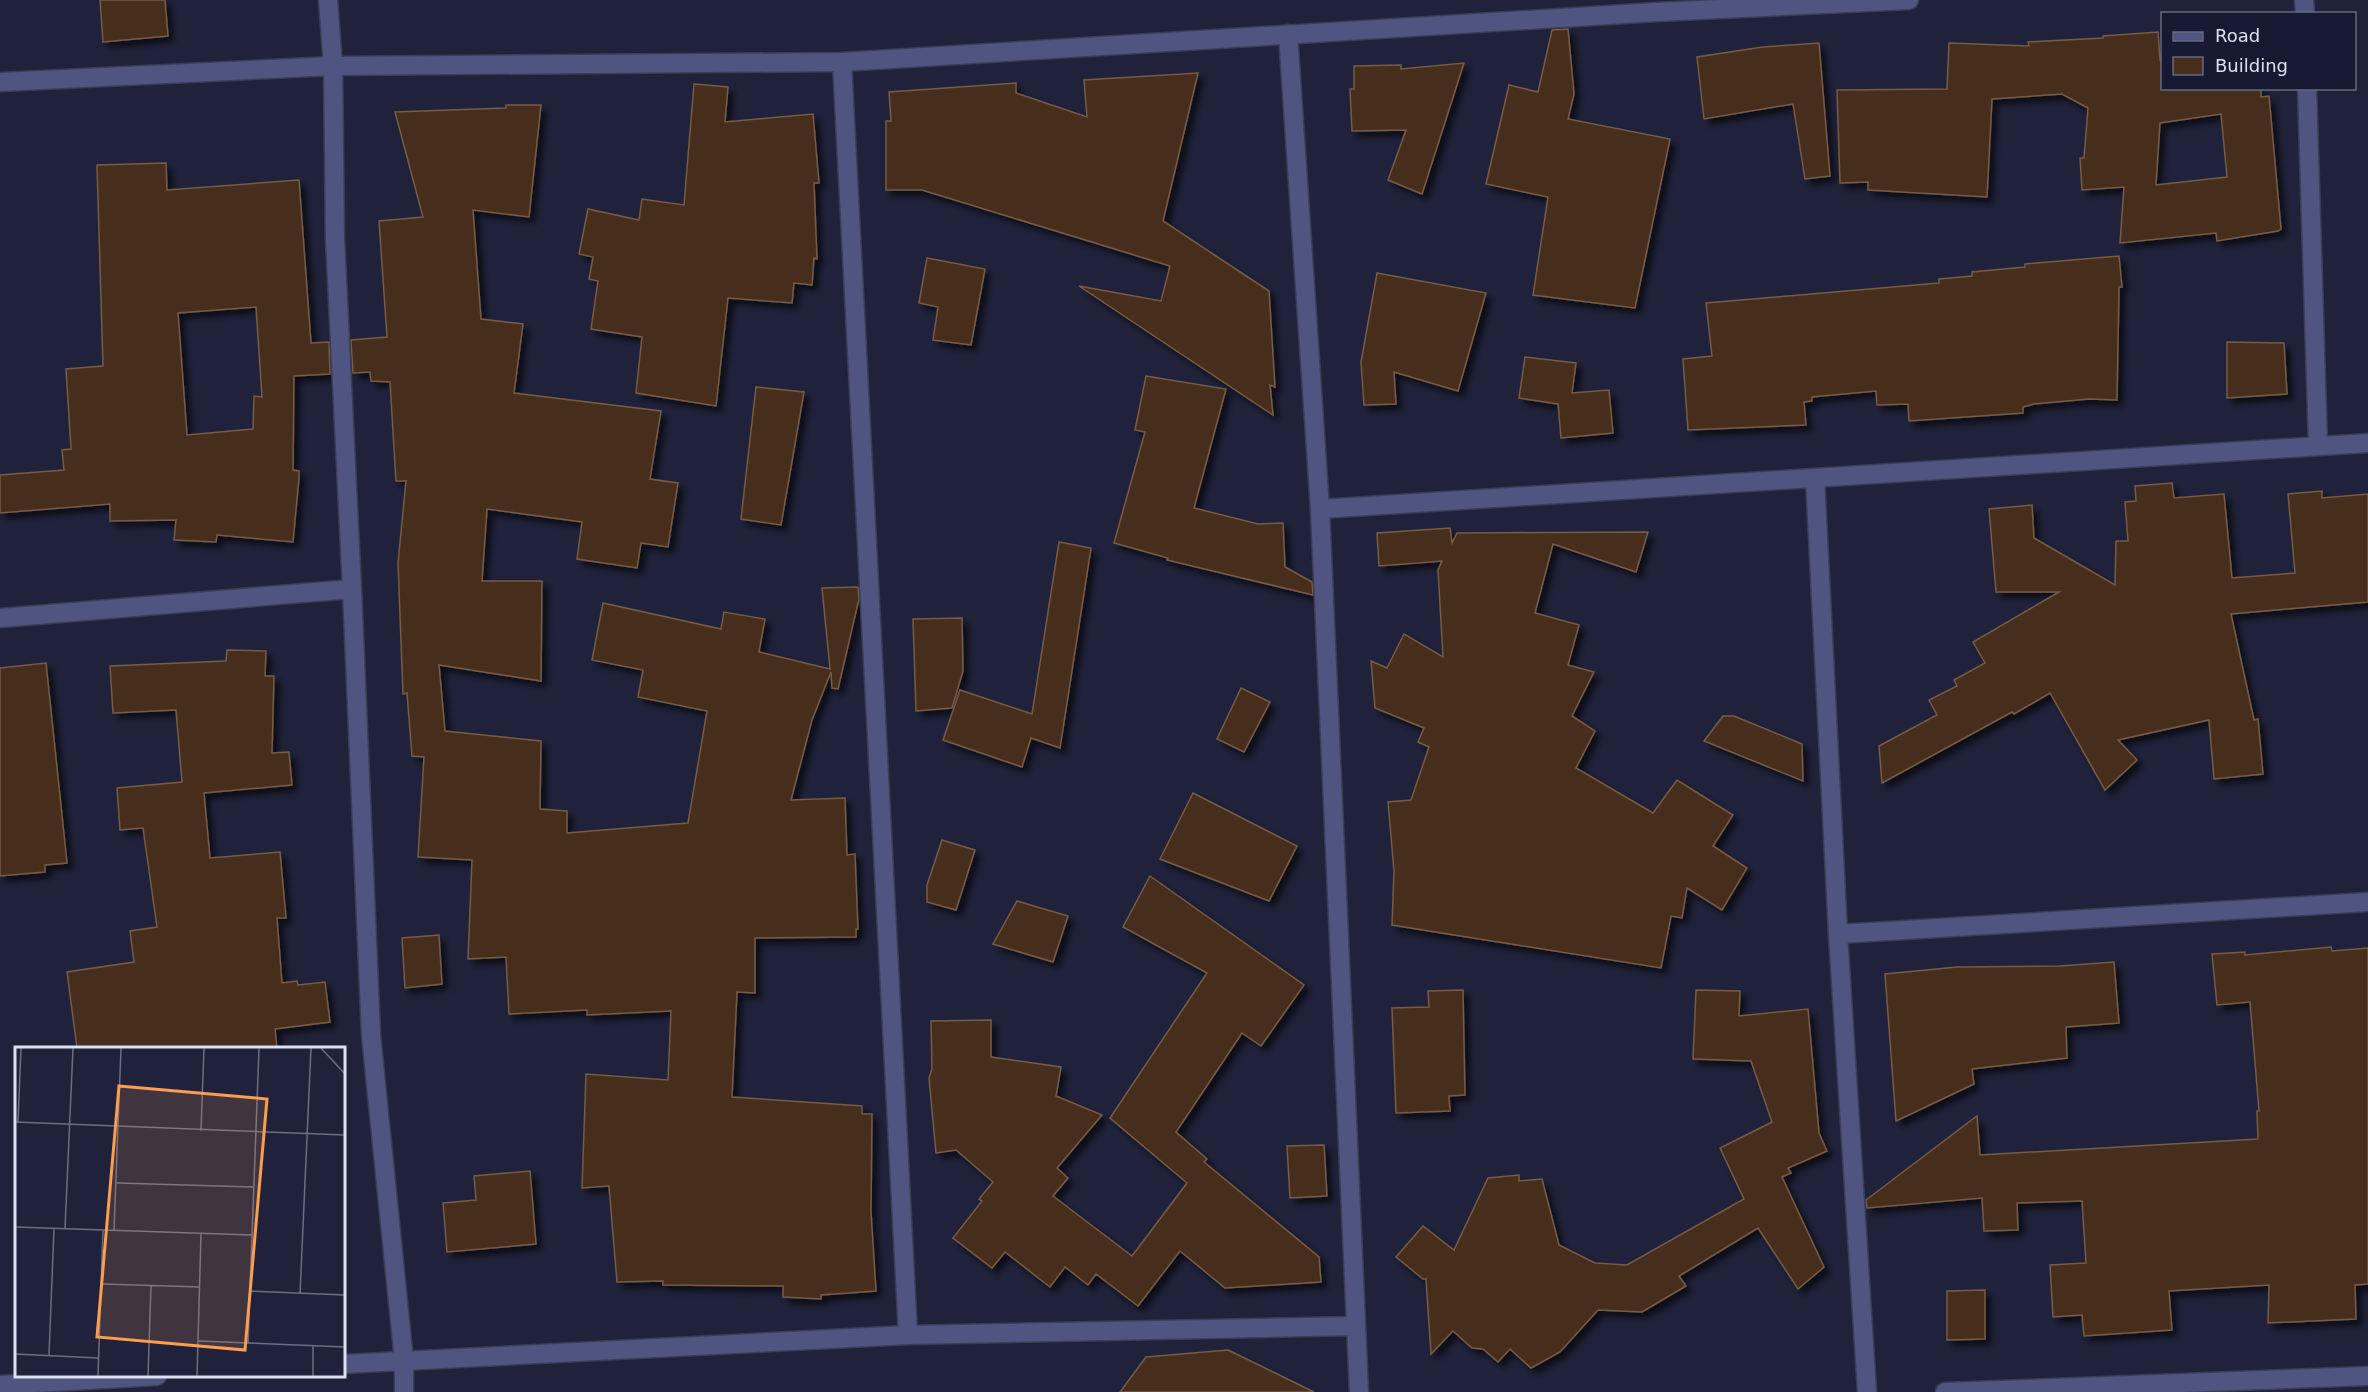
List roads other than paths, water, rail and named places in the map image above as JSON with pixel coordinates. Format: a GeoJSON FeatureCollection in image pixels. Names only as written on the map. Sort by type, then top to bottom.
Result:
{"type":"FeatureCollection","features":[{"type":"Feature","properties":{"kind":"street"},"geometry":{"type":"LineString","coordinates":[[328,0],[333,66],[335,239],[371,1035],[404,1361],[404,1392]]}},
{"type":"Feature","properties":{"kind":"street"},"geometry":{"type":"LineString","coordinates":[[0,82],[333,66],[842,62],[1807,2],[1909,0]]}},
{"type":"Feature","properties":{"kind":"street"},"geometry":{"type":"LineString","coordinates":[[1288,34],[1320,509],[1359,1392]]}},
{"type":"Feature","properties":{"kind":"street"},"geometry":{"type":"LineString","coordinates":[[842,62],[908,1335]]}},
{"type":"Feature","properties":{"kind":"street"},"geometry":{"type":"LineString","coordinates":[[2307,90],[2318,446]]}},
{"type":"Feature","properties":{"kind":"street"},"geometry":{"type":"LineString","coordinates":[[1320,509],[2368,443]]}},
{"type":"Feature","properties":{"kind":"street"},"geometry":{"type":"LineString","coordinates":[[1815,478],[1838,934],[1868,1392]]}},
{"type":"Feature","properties":{"kind":"street"},"geometry":{"type":"LineString","coordinates":[[0,618],[352,589]]}},
{"type":"Feature","properties":{"kind":"street"},"geometry":{"type":"LineString","coordinates":[[1838,934],[2368,902]]}},
{"type":"Feature","properties":{"kind":"street"},"geometry":{"type":"LineString","coordinates":[[345,1364],[908,1335],[1355,1326]]}},
{"type":"Feature","properties":{"kind":"street"},"geometry":{"type":"LineString","coordinates":[[1945,1392],[2368,1376]]}},
{"type":"Feature","properties":{"kind":"street"},"geometry":{"type":"LineString","coordinates":[[0,1385],[140,1377]]}}]}
